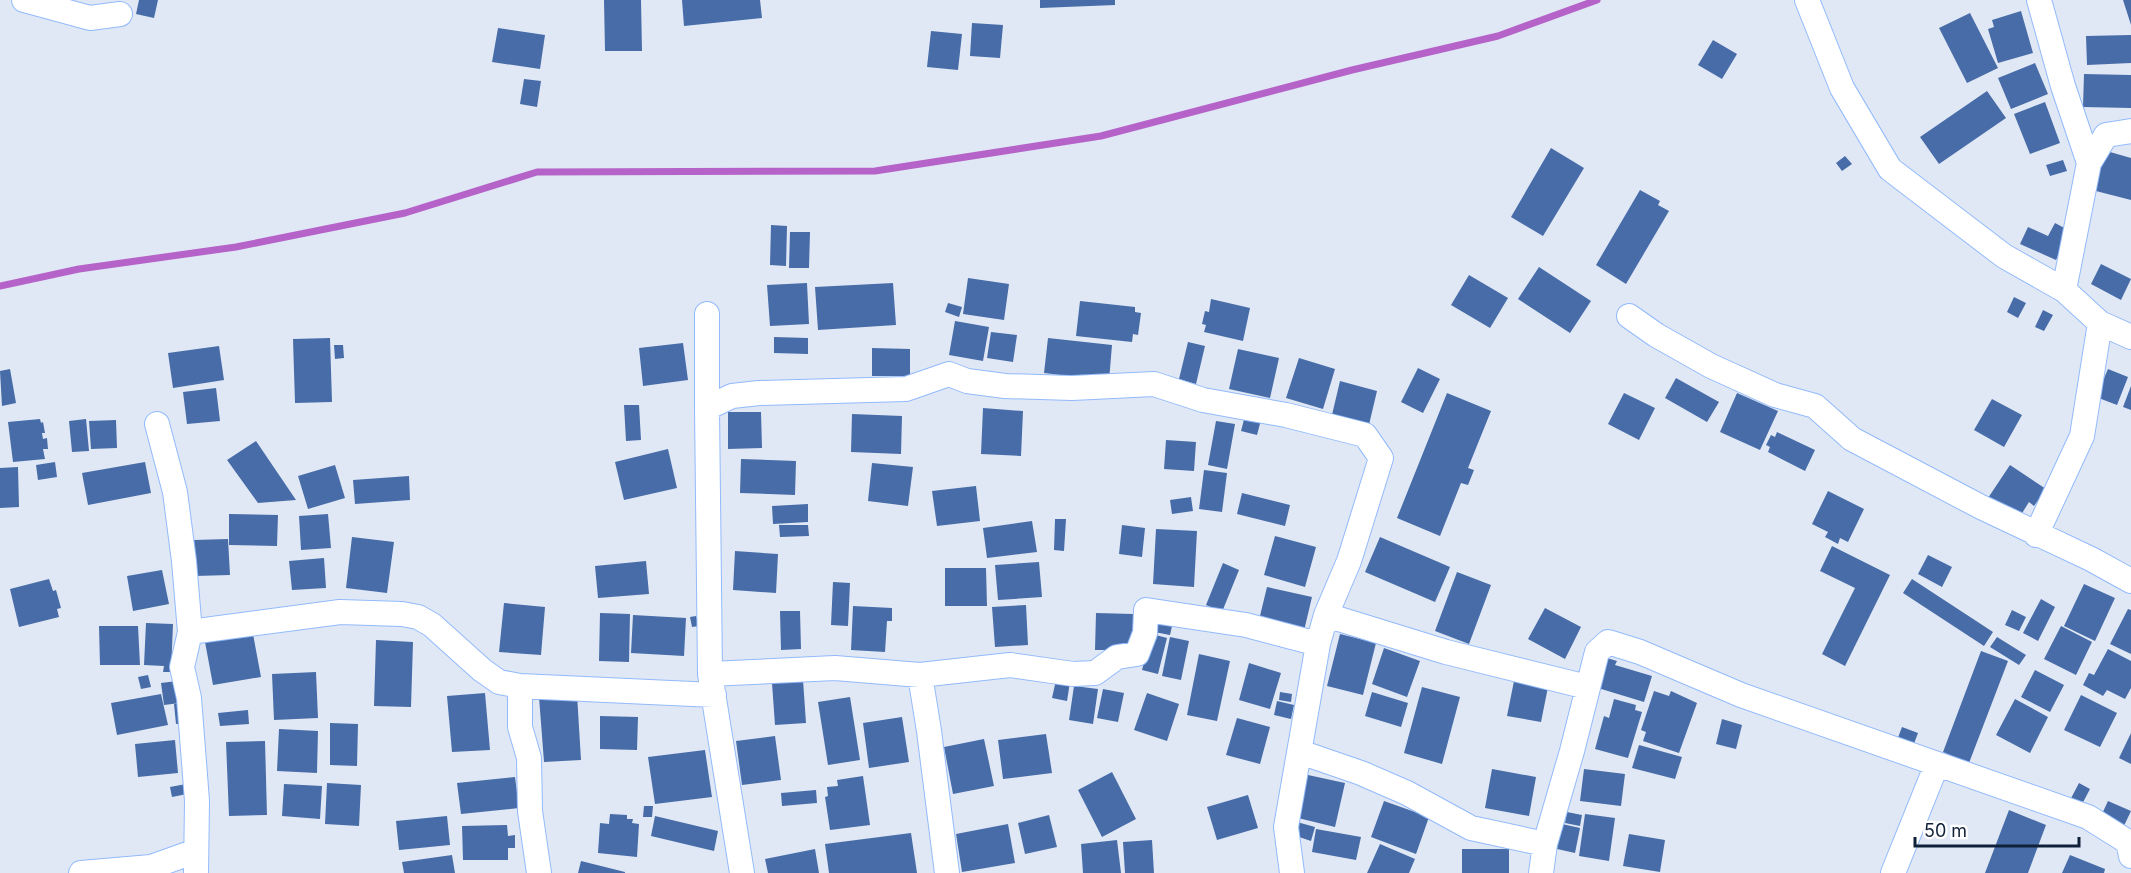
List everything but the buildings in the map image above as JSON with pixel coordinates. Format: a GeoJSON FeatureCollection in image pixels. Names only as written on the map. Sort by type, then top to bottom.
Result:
{"type":"FeatureCollection","features":[{"type":"Feature","properties":{"kind":"street"},"geometry":{"type":"LineString","coordinates":[[24,0],[90,18],[120,14]]}},
{"type":"Feature","properties":{"kind":"street"},"geometry":{"type":"LineString","coordinates":[[1808,0],[1842,88],[1890,169],[2004,256],[2064,290],[2100,323],[2131,336]]}},
{"type":"Feature","properties":{"kind":"street"},"geometry":{"type":"LineString","coordinates":[[2039,0],[2062,86],[2089,163]]}},
{"type":"Feature","properties":{"kind":"street"},"geometry":{"type":"LineString","coordinates":[[2064,290],[2089,163],[2106,135],[2131,131]]}},
{"type":"Feature","properties":{"kind":"street"},"geometry":{"type":"LineString","coordinates":[[707,314],[706,408],[712,684],[742,873]]}},
{"type":"Feature","properties":{"kind":"street"},"geometry":{"type":"LineString","coordinates":[[1629,316],[1656,335],[1711,366],[1776,394],[1815,406],[1852,439],[2131,581]]}},
{"type":"Feature","properties":{"kind":"street"},"geometry":{"type":"LineString","coordinates":[[2036,534],[2082,436],[2100,323]]}},
{"type":"Feature","properties":{"kind":"street"},"geometry":{"type":"LineString","coordinates":[[706,408],[732,396],[906,388],[949,374],[967,381],[1005,386],[1072,388],[1154,384],[1203,400],[1286,415],[1365,435],[1381,458],[1349,561],[1326,615],[1318,644],[1286,827],[1292,873]]}},
{"type":"Feature","properties":{"kind":"street"},"geometry":{"type":"LineString","coordinates":[[81,873],[196,862],[197,801],[189,698],[182,667],[190,632],[184,561],[175,492],[157,424]]}},
{"type":"Feature","properties":{"kind":"street"},"geometry":{"type":"LineString","coordinates":[[190,632],[340,612],[402,614],[418,617],[432,625],[482,670],[499,682],[520,686],[712,684],[835,668],[920,675],[1010,665],[1073,674],[1095,673],[1117,657],[1137,654],[1145,633],[1146,610],[1246,625],[1318,644]]}},
{"type":"Feature","properties":{"kind":"street"},"geometry":{"type":"LineString","coordinates":[[1326,615],[1446,652],[1587,687]]}},
{"type":"Feature","properties":{"kind":"street"},"geometry":{"type":"LineString","coordinates":[[1541,873],[1545,844],[1597,652],[1608,642],[1640,652],[1741,695],[2088,817],[2128,842],[2131,856]]}},
{"type":"Feature","properties":{"kind":"street"},"geometry":{"type":"LineString","coordinates":[[920,675],[947,873]]}},
{"type":"Feature","properties":{"kind":"street"},"geometry":{"type":"LineString","coordinates":[[520,686],[520,727],[529,758],[530,811],[539,873]]}},
{"type":"Feature","properties":{"kind":"street"},"geometry":{"type":"LineString","coordinates":[[1300,752],[1361,773],[1407,793],[1471,828],[1545,844]]}},
{"type":"Feature","properties":{"kind":"street"},"geometry":{"type":"LineString","coordinates":[[1893,873],[1937,764]]}},
{"type":"Feature","properties":{"kind":"waterway"},"geometry":{"type":"LineString","coordinates":[[0,286],[79,269],[236,247],[405,213],[537,172],[875,171],[1101,136],[1352,70],[1498,36],[1597,0]]}}]}
